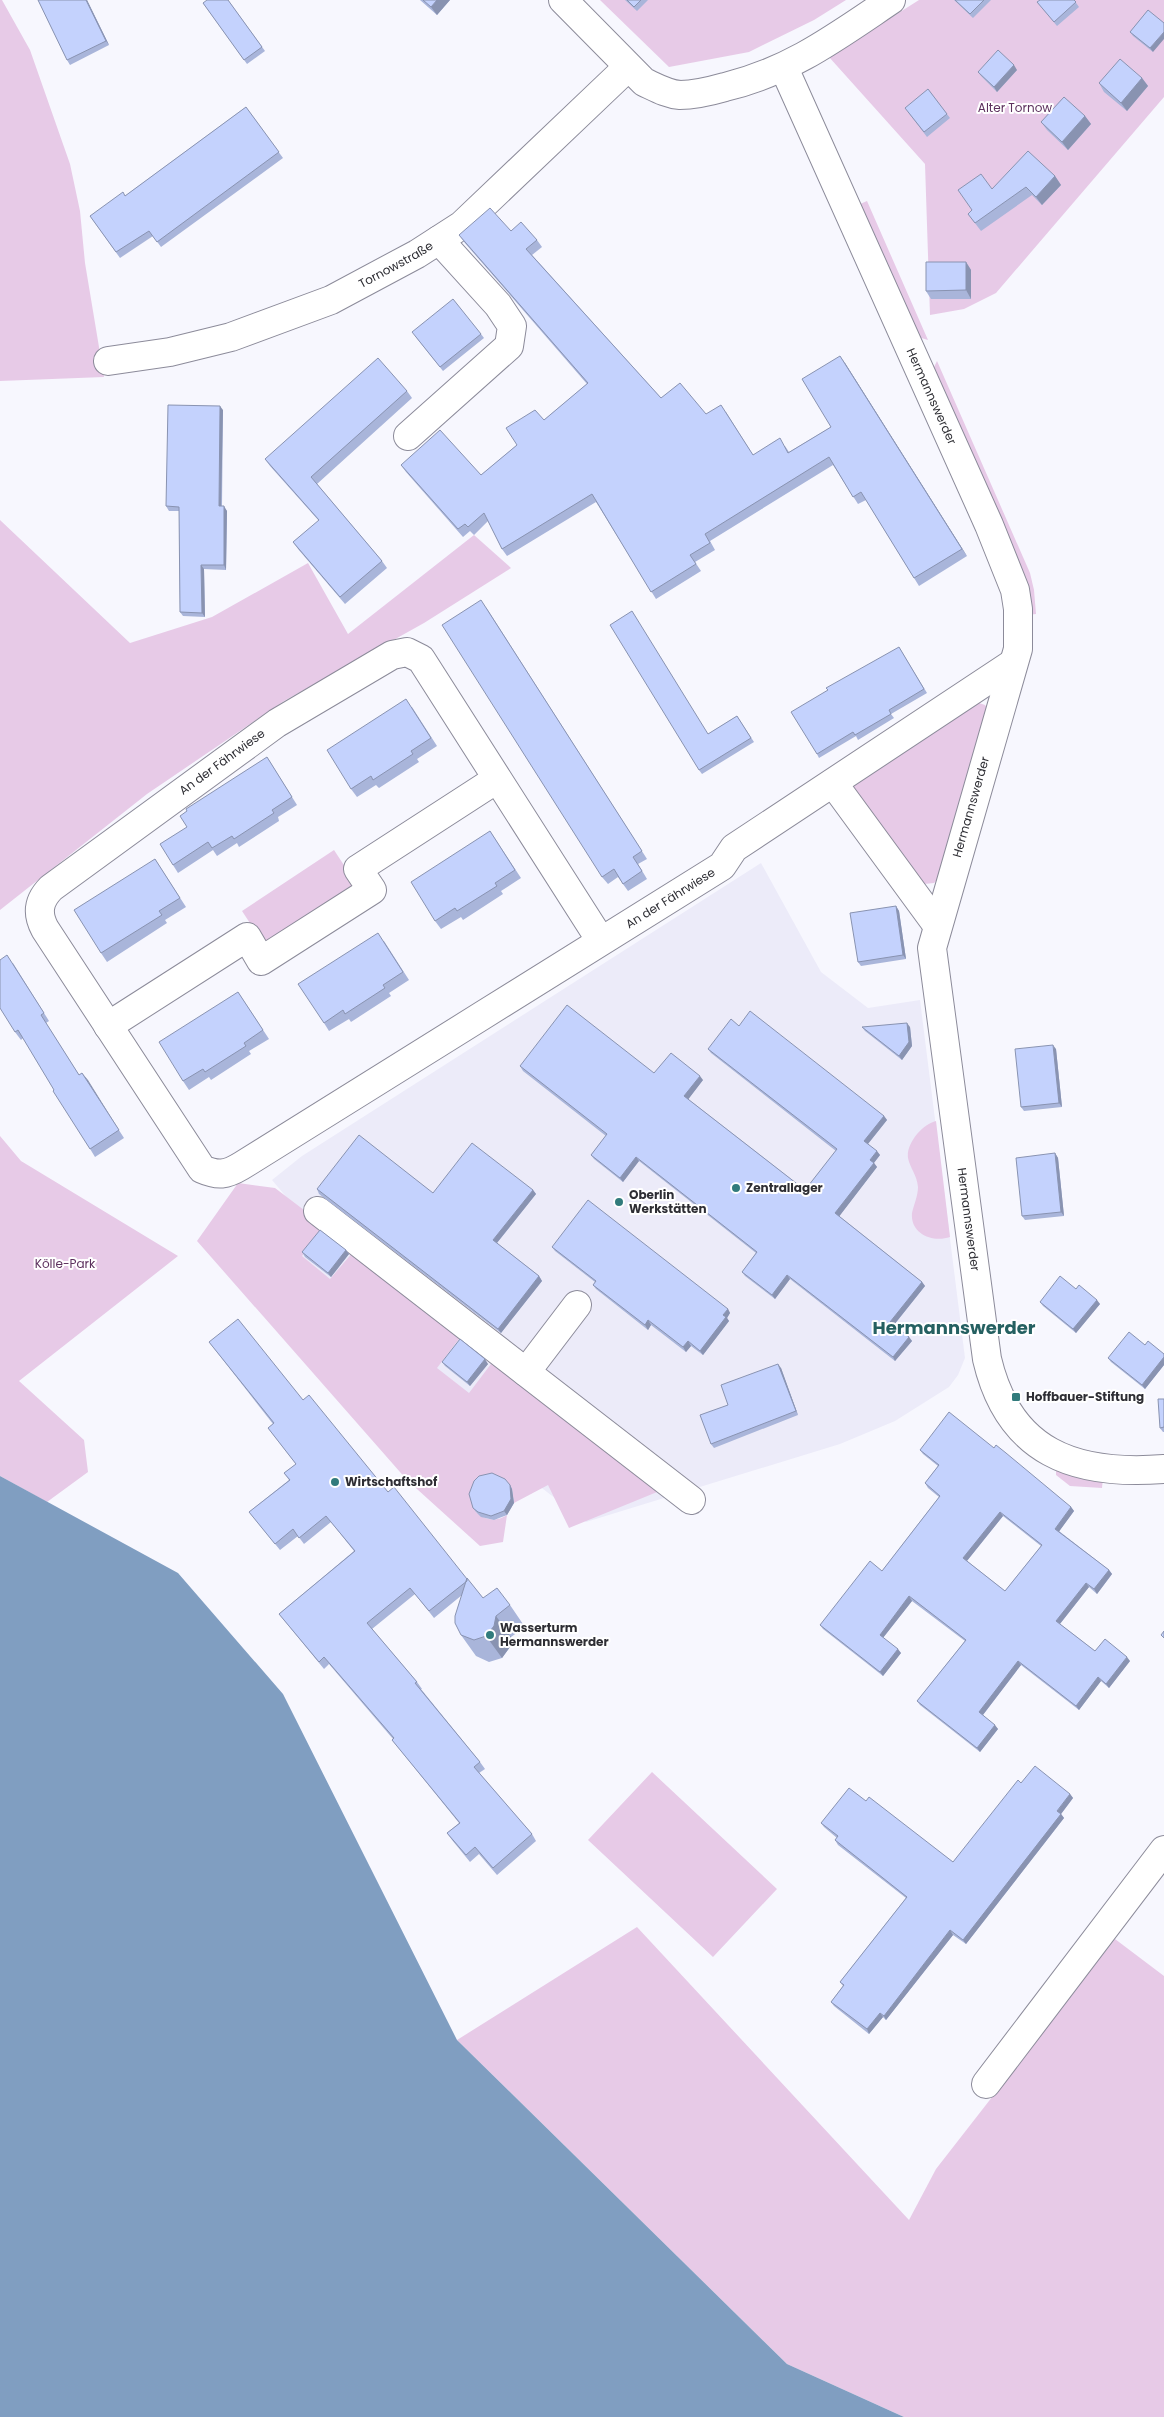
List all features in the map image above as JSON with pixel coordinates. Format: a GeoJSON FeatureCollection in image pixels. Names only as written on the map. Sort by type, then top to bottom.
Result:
{"type":"FeatureCollection","features":[{"type":"Feature","properties":{"kind":"street"},"geometry":{"type":"LineString","coordinates":[[562,0],[644,82],[660,90],[680,95],[713,90],[750,81],[784,68],[807,56],[891,0]]}},
{"type":"Feature","properties":{"kind":"street","name":"Tornowstraße"},"geometry":{"type":"LineString","coordinates":[[108,361],[170,352],[240,334],[331,300],[417,254],[462,225],[628,67]]}},
{"type":"Feature","properties":{"kind":"street","name":"Hermannswerder"},"geometry":{"type":"LineString","coordinates":[[784,68],[989,525],[1015,590],[1019,628],[1018,648],[932,948],[986,1359],[993,1385],[1006,1412],[1025,1434],[1047,1450],[1073,1462],[1124,1471],[1164,1468]]}},
{"type":"Feature","properties":{"kind":"street"},"geometry":{"type":"LineString","coordinates":[[408,436],[509,346],[512,326],[498,304],[439,240]]}},
{"type":"Feature","properties":{"kind":"street","name":"An der Fährwiese"},"geometry":{"type":"LineString","coordinates":[[601,941],[421,659],[407,652],[392,655],[277,723],[210,770],[44,895],[40,904],[39,918],[202,1169],[222,1175],[230,1173],[722,866],[734,848],[1012,664]]}},
{"type":"Feature","properties":{"kind":"street"},"geometry":{"type":"LineString","coordinates":[[108,1026],[247,938],[261,961],[372,890],[358,869],[498,779]]}},
{"type":"Feature","properties":{"kind":"street"},"geometry":{"type":"LineString","coordinates":[[833,783],[937,926]]}},
{"type":"Feature","properties":{"kind":"street"},"geometry":{"type":"LineString","coordinates":[[318,1210],[691,1500]]}},
{"type":"Feature","properties":{"kind":"street"},"geometry":{"type":"LineString","coordinates":[[526,1372],[577,1305]]}},
{"type":"Feature","properties":{"kind":"street"},"geometry":{"type":"LineString","coordinates":[[986,2084],[1164,1850]]}},
{"type":"Feature","properties":{"kind":"shaded area","name":"Oberlin Werkstätten"},"geometry":{"type":"Polygon","coordinates":[[[761,863],[821,972],[868,1008],[920,1000],[965,1358],[958,1375],[949,1387],[895,1421],[840,1444],[586,1522],[482,1442],[264,1266],[310,1225],[272,1180],[302,1156],[761,863]]]}},
{"type":"Feature","properties":{"kind":"green space"},"geometry":{"type":"Polygon","coordinates":[[[0,0],[2,0],[30,50],[70,164],[80,211],[85,263],[104,377],[0,381],[0,0]]]}},
{"type":"Feature","properties":{"kind":"green space"},"geometry":{"type":"Polygon","coordinates":[[[600,0],[846,0],[814,20],[749,52],[669,67],[600,0]]]}},
{"type":"Feature","properties":{"kind":"green space","name":"Alter Tornow"},"geometry":{"type":"Polygon","coordinates":[[[919,0],[1164,0],[1164,97],[996,293],[964,309],[930,315],[925,164],[829,57],[919,0]]]}},
{"type":"Feature","properties":{"kind":"green space"},"geometry":{"type":"Polygon","coordinates":[[[867,201],[928,340],[915,336],[858,205],[867,201]]]}},
{"type":"Feature","properties":{"kind":"green space"},"geometry":{"type":"Polygon","coordinates":[[[937,361],[1030,573],[1036,614],[1027,615],[931,373],[937,361]]]}},
{"type":"Feature","properties":{"kind":"green space"},"geometry":{"type":"Polygon","coordinates":[[[0,520],[130,643],[212,617],[308,563],[348,634],[474,535],[511,568],[424,623],[284,701],[147,794],[0,910],[0,520]]]}},
{"type":"Feature","properties":{"kind":"green space"},"geometry":{"type":"Polygon","coordinates":[[[979,703],[985,705],[989,711],[937,880],[934,883],[924,884],[849,789],[972,705],[979,703]]]}},
{"type":"Feature","properties":{"kind":"green space"},"geometry":{"type":"Polygon","coordinates":[[[334,850],[361,891],[269,952],[242,911],[334,850]]]}},
{"type":"Feature","properties":{"kind":"green space"},"geometry":{"type":"Polygon","coordinates":[[[936,1121],[950,1237],[943,1239],[930,1238],[924,1235],[912,1220],[918,1187],[908,1158],[910,1146],[916,1135],[926,1126],[936,1121]]]}},
{"type":"Feature","properties":{"kind":"green space","name":"Kölle-Park"},"geometry":{"type":"Polygon","coordinates":[[[0,1136],[21,1161],[178,1256],[19,1381],[84,1440],[88,1472],[47,1502],[0,1476],[0,1136]]]}},
{"type":"Feature","properties":{"kind":"green space"},"geometry":{"type":"Polygon","coordinates":[[[238,1183],[275,1188],[325,1226],[302,1256],[330,1279],[354,1251],[462,1335],[437,1368],[469,1393],[494,1360],[662,1490],[569,1528],[548,1485],[514,1503],[512,1489],[508,1484],[476,1512],[491,1520],[507,1515],[503,1542],[480,1546],[407,1480],[197,1241],[238,1183]]]}},
{"type":"Feature","properties":{"kind":"green space"},"geometry":{"type":"Polygon","coordinates":[[[1056,1469],[1103,1477],[1102,1488],[1070,1486],[1056,1475],[1056,1469]]]}},
{"type":"Feature","properties":{"kind":"green space"},"geometry":{"type":"Polygon","coordinates":[[[652,1772],[777,1889],[713,1957],[588,1840],[652,1772]]]}},
{"type":"Feature","properties":{"kind":"green space"},"geometry":{"type":"Polygon","coordinates":[[[637,1927],[909,2220],[936,2169],[1115,1939],[1164,1976],[1164,2417],[904,2417],[787,2364],[457,2040],[637,1927]]]}},
{"type":"Feature","properties":{"kind":"water"},"geometry":{"type":"Polygon","coordinates":[[[0,1476],[178,1573],[283,1694],[457,2040],[787,2364],[904,2417],[0,2417],[0,1476]]]}},
{"type":"Feature","properties":{"kind":"building"},"geometry":{"type":"Polygon","coordinates":[[[38,0],[86,0],[106,41],[67,60],[38,0]]]}},
{"type":"Feature","properties":{"kind":"building"},"geometry":{"type":"Polygon","coordinates":[[[207,0],[228,0],[262,47],[244,60],[203,3],[207,0]]]}},
{"type":"Feature","properties":{"kind":"building"},"geometry":{"type":"Polygon","coordinates":[[[423,0],[437,0],[431,7],[423,0]]]}},
{"type":"Feature","properties":{"kind":"building"},"geometry":{"type":"Polygon","coordinates":[[[627,0],[641,0],[634,7],[627,0]]]}},
{"type":"Feature","properties":{"kind":"building"},"geometry":{"type":"Polygon","coordinates":[[[955,0],[984,0],[970,14],[955,0]]]}},
{"type":"Feature","properties":{"kind":"building"},"geometry":{"type":"Polygon","coordinates":[[[1040,0],[1074,0],[1076,2],[1054,22],[1037,2],[1040,0]]]}},
{"type":"Feature","properties":{"kind":"building"},"geometry":{"type":"Polygon","coordinates":[[[1148,10],[1164,23],[1164,32],[1150,48],[1130,32],[1148,10]]]}},
{"type":"Feature","properties":{"kind":"building"},"geometry":{"type":"Polygon","coordinates":[[[998,50],[1014,65],[994,87],[978,72],[998,50]]]}},
{"type":"Feature","properties":{"kind":"building"},"geometry":{"type":"Polygon","coordinates":[[[1120,59],[1142,78],[1121,103],[1099,83],[1120,59]]]}},
{"type":"Feature","properties":{"kind":"building"},"geometry":{"type":"Polygon","coordinates":[[[928,89],[947,114],[924,132],[905,108],[928,89]]]}},
{"type":"Feature","properties":{"kind":"building"},"geometry":{"type":"Polygon","coordinates":[[[1064,97],[1085,116],[1062,142],[1041,122],[1064,97]]]}},
{"type":"Feature","properties":{"kind":"building"},"geometry":{"type":"Polygon","coordinates":[[[246,107],[279,152],[157,242],[149,231],[116,252],[90,216],[123,192],[125,196],[246,107]]]}},
{"type":"Feature","properties":{"kind":"building"},"geometry":{"type":"Polygon","coordinates":[[[1028,151],[1055,176],[1036,197],[1026,187],[975,223],[968,214],[972,210],[958,190],[981,174],[992,189],[1028,151]]]}},
{"type":"Feature","properties":{"kind":"building"},"geometry":{"type":"Polygon","coordinates":[[[490,208],[511,231],[521,222],[537,240],[526,249],[661,398],[680,383],[706,414],[721,405],[753,455],[780,438],[788,453],[831,427],[802,379],[840,356],[962,549],[914,578],[861,492],[853,497],[829,457],[705,534],[710,543],[690,555],[696,564],[651,592],[592,494],[502,549],[484,513],[468,527],[465,524],[458,529],[401,465],[440,430],[481,475],[517,445],[506,428],[535,410],[544,420],[588,383],[459,235],[490,208]]]}},
{"type":"Feature","properties":{"kind":"building"},"geometry":{"type":"Polygon","coordinates":[[[926,262],[966,262],[966,290],[926,291],[926,262]]]}},
{"type":"Feature","properties":{"kind":"building"},"geometry":{"type":"Polygon","coordinates":[[[453,299],[481,334],[440,367],[412,332],[453,299]]]}},
{"type":"Feature","properties":{"kind":"building"},"geometry":{"type":"Polygon","coordinates":[[[378,358],[407,391],[311,477],[382,561],[340,597],[293,542],[319,520],[265,459],[378,358]]]}},
{"type":"Feature","properties":{"kind":"building"},"geometry":{"type":"Polygon","coordinates":[[[168,405],[220,406],[219,506],[224,506],[224,565],[201,565],[202,613],[180,612],[179,507],[166,506],[168,405]]]}},
{"type":"Feature","properties":{"kind":"building"},"geometry":{"type":"Polygon","coordinates":[[[481,600],[642,851],[633,857],[642,871],[623,884],[614,869],[602,877],[442,625],[481,600]]]}},
{"type":"Feature","properties":{"kind":"building"},"geometry":{"type":"Polygon","coordinates":[[[632,611],[708,734],[737,716],[751,738],[699,770],[610,625],[632,611]]]}},
{"type":"Feature","properties":{"kind":"building"},"geometry":{"type":"Polygon","coordinates":[[[899,647],[924,689],[889,710],[891,714],[855,735],[853,732],[817,754],[791,712],[828,690],[826,688],[899,647]]]}},
{"type":"Feature","properties":{"kind":"building"},"geometry":{"type":"Polygon","coordinates":[[[406,699],[431,738],[411,751],[413,754],[373,780],[371,776],[351,789],[327,750],[406,699]]]}},
{"type":"Feature","properties":{"kind":"building"},"geometry":{"type":"Polygon","coordinates":[[[267,757],[292,797],[272,810],[274,813],[234,839],[232,836],[212,848],[208,842],[173,865],[160,844],[187,827],[180,816],[187,811],[186,809],[267,757]]]}},
{"type":"Feature","properties":{"kind":"building"},"geometry":{"type":"Polygon","coordinates":[[[490,831],[515,870],[495,883],[497,886],[457,911],[455,908],[435,921],[411,882],[490,831]]]}},
{"type":"Feature","properties":{"kind":"building"},"geometry":{"type":"Polygon","coordinates":[[[155,859],[180,898],[159,911],[162,915],[101,953],[74,910],[155,859]]]}},
{"type":"Feature","properties":{"kind":"building"},"geometry":{"type":"Polygon","coordinates":[[[896,906],[903,955],[858,962],[850,913],[896,906]]]}},
{"type":"Feature","properties":{"kind":"building"},"geometry":{"type":"Polygon","coordinates":[[[378,933],[403,972],[383,985],[385,988],[345,1014],[343,1010],[324,1023],[298,984],[378,933]]]}},
{"type":"Feature","properties":{"kind":"building"},"geometry":{"type":"Polygon","coordinates":[[[7,955],[44,1013],[41,1015],[79,1075],[82,1073],[119,1130],[90,1149],[53,1091],[18,1030],[15,1032],[0,1008],[0,960],[7,955]]]}},
{"type":"Feature","properties":{"kind":"building"},"geometry":{"type":"Polygon","coordinates":[[[238,992],[263,1030],[244,1043],[246,1046],[205,1072],[203,1069],[183,1081],[159,1042],[238,992]]]}},
{"type":"Feature","properties":{"kind":"building","name":"Zentrallager"},"geometry":{"type":"Polygon","coordinates":[[[567,1005],[654,1073],[671,1053],[700,1076],[684,1096],[805,1190],[837,1149],[708,1049],[731,1019],[739,1026],[750,1011],[884,1116],[864,1141],[877,1151],[870,1160],[874,1163],[835,1213],[922,1282],[890,1322],[909,1337],[893,1357],[787,1275],[772,1295],[742,1272],[757,1252],[636,1157],[620,1178],[591,1155],[607,1134],[520,1066],[567,1005]]]}},
{"type":"Feature","properties":{"kind":"building"},"geometry":{"type":"Polygon","coordinates":[[[907,1023],[909,1042],[899,1056],[862,1027],[907,1023]]]}},
{"type":"Feature","properties":{"kind":"building"},"geometry":{"type":"Polygon","coordinates":[[[1053,1045],[1059,1103],[1021,1107],[1015,1049],[1053,1045]]]}},
{"type":"Feature","properties":{"kind":"building"},"geometry":{"type":"Polygon","coordinates":[[[359,1135],[433,1193],[472,1143],[533,1190],[493,1240],[539,1276],[498,1329],[317,1189],[359,1135]]]}},
{"type":"Feature","properties":{"kind":"building"},"geometry":{"type":"Polygon","coordinates":[[[1055,1153],[1061,1212],[1022,1216],[1016,1158],[1055,1153]]]}},
{"type":"Feature","properties":{"kind":"building"},"geometry":{"type":"Polygon","coordinates":[[[588,1200],[728,1309],[723,1315],[726,1317],[700,1351],[688,1341],[683,1347],[648,1320],[645,1325],[593,1285],[596,1281],[552,1247],[588,1200]]]}},
{"type":"Feature","properties":{"kind":"building"},"geometry":{"type":"Polygon","coordinates":[[[320,1230],[346,1250],[328,1273],[302,1252],[320,1230]]]}},
{"type":"Feature","properties":{"kind":"building"},"geometry":{"type":"Polygon","coordinates":[[[1060,1276],[1076,1289],[1079,1285],[1097,1300],[1073,1329],[1040,1302],[1060,1276]]]}},
{"type":"Feature","properties":{"kind":"building"},"geometry":{"type":"Polygon","coordinates":[[[238,1319],[303,1400],[309,1395],[388,1492],[394,1487],[467,1579],[467,1581],[429,1611],[410,1588],[367,1623],[417,1682],[415,1683],[480,1762],[474,1767],[532,1834],[493,1868],[475,1847],[466,1855],[447,1833],[460,1823],[392,1740],[394,1738],[324,1657],[319,1662],[279,1614],[355,1551],[326,1516],[299,1538],[293,1529],[275,1544],[249,1512],[290,1480],[284,1473],[296,1464],[268,1428],[274,1423],[209,1342],[238,1319]]]}},
{"type":"Feature","properties":{"kind":"building"},"geometry":{"type":"Polygon","coordinates":[[[1129,1332],[1145,1345],[1148,1341],[1164,1354],[1164,1357],[1142,1385],[1108,1358],[1129,1332]]]}},
{"type":"Feature","properties":{"kind":"building"},"geometry":{"type":"Polygon","coordinates":[[[460,1339],[485,1359],[467,1382],[442,1362],[460,1339]]]}},
{"type":"Feature","properties":{"kind":"building"},"geometry":{"type":"Polygon","coordinates":[[[778,1364],[796,1411],[711,1444],[700,1415],[728,1405],[721,1385],[778,1364]]]}},
{"type":"Feature","properties":{"kind":"building"},"geometry":{"type":"Polygon","coordinates":[[[1158,1399],[1164,1399],[1164,1427],[1160,1428],[1158,1399]]]}},
{"type":"Feature","properties":{"kind":"building"},"geometry":{"type":"Polygon","coordinates":[[[949,1412],[994,1448],[996,1445],[1071,1507],[1055,1529],[1109,1570],[1094,1589],[1086,1583],[1056,1621],[1095,1651],[1105,1639],[1127,1657],[1106,1684],[1098,1677],[1076,1706],[1018,1661],[979,1712],[995,1725],[977,1748],[917,1701],[966,1640],[909,1596],[880,1635],[898,1649],[880,1672],[820,1625],[870,1561],[882,1571],[940,1496],[925,1483],[939,1465],[920,1450],[949,1412]],[[1000,1512],[963,1558],[1005,1591],[1042,1545],[1000,1512]]]}},
{"type":"Feature","properties":{"kind":"building"},"geometry":{"type":"Polygon","coordinates":[[[492,1473],[505,1479],[510,1485],[511,1499],[504,1511],[491,1516],[478,1512],[473,1508],[469,1494],[474,1481],[479,1476],[492,1473]]]}},
{"type":"Feature","properties":{"kind":"building"},"geometry":{"type":"Polygon","coordinates":[[[467,1578],[483,1598],[497,1588],[510,1605],[496,1616],[494,1626],[486,1636],[474,1640],[461,1635],[455,1623],[455,1616],[467,1578]]]}},
{"type":"Feature","properties":{"kind":"building"},"geometry":{"type":"Polygon","coordinates":[[[1035,1766],[1070,1794],[1057,1811],[1061,1814],[963,1940],[950,1930],[884,2016],[880,2013],[867,2029],[831,2002],[844,1985],[840,1982],[907,1897],[835,1840],[838,1836],[821,1823],[849,1788],[866,1801],[869,1797],[953,1862],[1018,1780],[1021,1783],[1035,1766]]]}},
{"type":"Feature","properties":{"kind":"place","name":"Zentrallager"},"geometry":{"type":"Point","coordinates":[736,1188]}},
{"type":"Feature","properties":{"kind":"place","name":"Oberlin Werkstätten"},"geometry":{"type":"Point","coordinates":[619,1202]}},
{"type":"Feature","properties":{"kind":"place","name":"Hoffbauer-Stiftung"},"geometry":{"type":"Point","coordinates":[1016,1397]}},
{"type":"Feature","properties":{"kind":"place","name":"Wirtschaftshof"},"geometry":{"type":"Point","coordinates":[335,1482]}},
{"type":"Feature","properties":{"kind":"place","name":"Wasserturm Hermannswerder"},"geometry":{"type":"Point","coordinates":[490,1635]}},
{"type":"Feature","properties":{"kind":"district","name":"Hermannswerder"},"geometry":{"type":"Point","coordinates":[954,1328]}}]}
